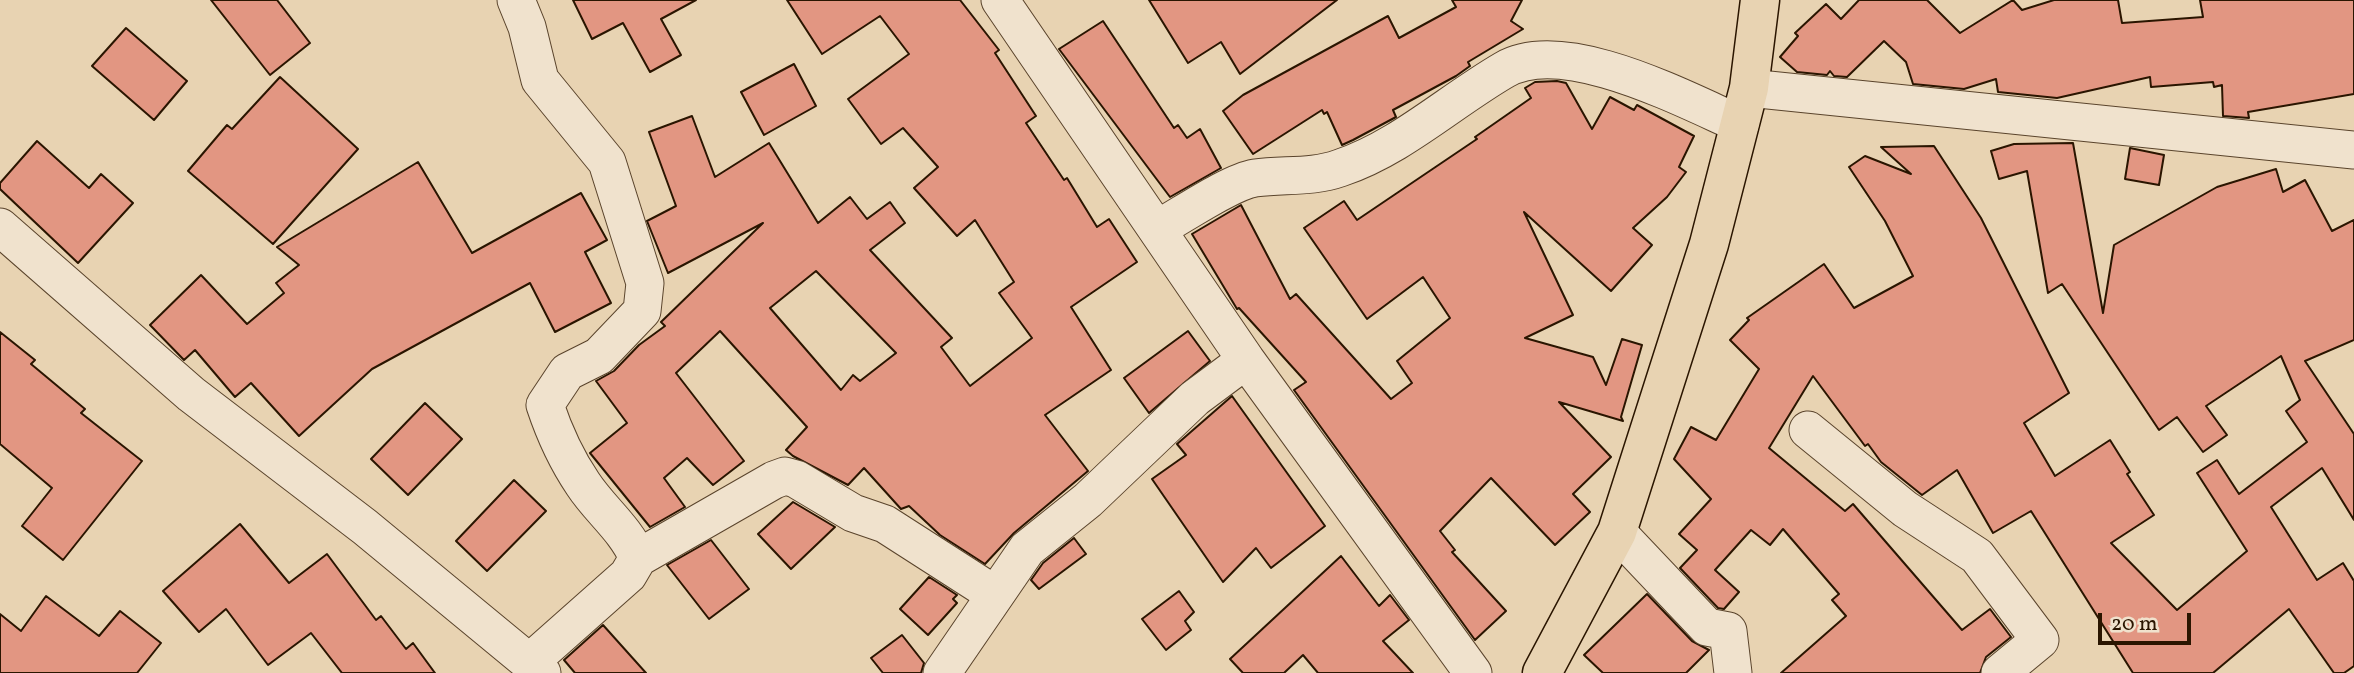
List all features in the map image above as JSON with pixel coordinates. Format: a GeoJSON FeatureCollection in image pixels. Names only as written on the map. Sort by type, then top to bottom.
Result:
{"type":"FeatureCollection","features":[{"type":"Feature","properties":{"kind":"main road"},"geometry":{"type":"LineString","coordinates":[[1542,673],[1617,532],[1709,244],[1744,106],[1760,0]]}},
{"type":"Feature","properties":{"kind":"street"},"geometry":{"type":"LineString","coordinates":[[516,0],[527,27],[540,80],[607,162],[645,283],[642,311],[599,356],[567,372],[545,405],[554,432],[583,485],[630,539],[638,558]]}},
{"type":"Feature","properties":{"kind":"street"},"geometry":{"type":"LineString","coordinates":[[1000,0],[1246,360],[1473,673]]}},
{"type":"Feature","properties":{"kind":"street"},"geometry":{"type":"LineString","coordinates":[[1157,229],[1253,178],[1302,176],[1340,168],[1403,136],[1506,68],[1529,61],[1567,63],[1618,71],[1744,106],[2354,150]]}},
{"type":"Feature","properties":{"kind":"street"},"geometry":{"type":"LineString","coordinates":[[0,227],[191,394],[365,527],[537,667],[628,575],[638,558],[716,511],[785,477],[796,479],[853,513],[885,524],[994,594]]}},
{"type":"Feature","properties":{"kind":"street"},"geometry":{"type":"LineString","coordinates":[[942,673],[1027,549],[1088,500],[1195,398],[1246,360]]}},
{"type":"Feature","properties":{"kind":"street"},"geometry":{"type":"LineString","coordinates":[[1808,430],[1905,509],[1977,556],[2040,640],[2000,673]]}},
{"type":"Feature","properties":{"kind":"street"},"geometry":{"type":"LineString","coordinates":[[1617,532],[1707,627],[1728,631],[1733,673]]}},
{"type":"Feature","properties":{"kind":"building"},"geometry":{"type":"Polygon","coordinates":[[[211,0],[277,0],[310,43],[270,75],[211,0]]]}},
{"type":"Feature","properties":{"kind":"building"},"geometry":{"type":"Polygon","coordinates":[[[573,0],[696,0],[661,19],[681,55],[650,72],[623,23],[592,39],[573,0]]]}},
{"type":"Feature","properties":{"kind":"building"},"geometry":{"type":"Polygon","coordinates":[[[787,0],[960,0],[999,50],[995,53],[1036,116],[1026,123],[1064,180],[1067,178],[1097,227],[1109,219],[1137,262],[1071,307],[1111,370],[1045,415],[1088,471],[1014,533],[985,564],[940,535],[909,506],[901,509],[864,468],[848,485],[786,450],[807,427],[720,331],[676,373],[744,461],[713,485],[687,458],[664,478],[685,507],[650,527],[590,453],[627,423],[596,381],[614,371],[639,345],[665,326],[661,322],[763,223],[668,273],[647,221],[676,206],[649,132],[692,116],[715,177],[769,143],[818,223],[850,197],[867,219],[890,202],[905,223],[870,250],[952,338],[941,347],[970,386],[1032,338],[999,293],[1014,282],[975,220],[957,236],[914,188],[938,167],[903,128],[881,144],[848,99],[909,54],[880,16],[822,54],[787,0]],[[816,271],[770,308],[841,390],[853,375],[860,381],[896,353],[816,271]]]}},
{"type":"Feature","properties":{"kind":"building"},"geometry":{"type":"Polygon","coordinates":[[[1149,0],[1337,0],[1240,74],[1221,42],[1188,63],[1149,0]]]}},
{"type":"Feature","properties":{"kind":"building"},"geometry":{"type":"Polygon","coordinates":[[[1452,0],[1522,0],[1511,21],[1523,29],[1468,62],[1470,66],[1456,76],[1393,110],[1396,117],[1353,140],[1342,145],[1327,112],[1324,114],[1322,110],[1253,154],[1223,111],[1243,95],[1388,16],[1399,38],[1456,7],[1452,0]]]}},
{"type":"Feature","properties":{"kind":"building"},"geometry":{"type":"Polygon","coordinates":[[[1859,0],[1927,0],[1960,33],[2013,0],[2022,10],[2054,0],[2118,0],[2122,23],[2203,17],[2200,0],[2354,0],[2354,94],[2248,112],[2249,118],[2223,116],[2222,85],[2214,87],[2213,82],[2151,87],[2150,77],[2057,98],[1998,92],[1996,79],[1964,89],[1913,84],[1906,62],[1884,41],[1847,77],[1834,76],[1830,71],[1827,75],[1797,72],[1780,57],[1798,36],[1795,33],[1826,4],[1841,19],[1859,0]]]}},
{"type":"Feature","properties":{"kind":"building"},"geometry":{"type":"Polygon","coordinates":[[[1103,21],[1174,128],[1178,125],[1187,138],[1200,129],[1221,168],[1170,197],[1059,49],[1103,21]]]}},
{"type":"Feature","properties":{"kind":"building"},"geometry":{"type":"Polygon","coordinates":[[[126,28],[187,81],[154,120],[92,66],[126,28]]]}},
{"type":"Feature","properties":{"kind":"building"},"geometry":{"type":"Polygon","coordinates":[[[794,64],[816,106],[764,135],[741,92],[794,64]]]}},
{"type":"Feature","properties":{"kind":"building"},"geometry":{"type":"Polygon","coordinates":[[[280,77],[358,149],[273,244],[188,171],[227,125],[232,129],[280,77]]]}},
{"type":"Feature","properties":{"kind":"building"},"geometry":{"type":"Polygon","coordinates":[[[1535,82],[1566,83],[1592,129],[1610,97],[1634,110],[1637,105],[1694,136],[1679,167],[1686,172],[1667,197],[1633,228],[1652,245],[1611,291],[1524,212],[1573,315],[1525,338],[1593,357],[1606,385],[1622,339],[1642,345],[1621,417],[1623,421],[1559,402],[1611,457],[1573,494],[1590,512],[1555,545],[1491,478],[1440,531],[1455,550],[1452,552],[1506,611],[1475,640],[1294,390],[1306,382],[1239,308],[1237,309],[1192,234],[1241,205],[1290,299],[1296,294],[1391,399],[1412,383],[1397,361],[1450,318],[1423,277],[1367,319],[1304,228],[1344,201],[1357,220],[1477,139],[1475,137],[1531,98],[1525,88],[1535,82]]]}},
{"type":"Feature","properties":{"kind":"building"},"geometry":{"type":"Polygon","coordinates":[[[37,141],[89,188],[101,174],[133,203],[78,263],[0,189],[0,183],[37,141]]]}},
{"type":"Feature","properties":{"kind":"building"},"geometry":{"type":"Polygon","coordinates":[[[2073,143],[2103,313],[2114,245],[2217,187],[2276,169],[2283,192],[2305,180],[2332,231],[2354,220],[2354,340],[2305,361],[2354,434],[2354,520],[2322,468],[2271,507],[2317,580],[2343,563],[2354,581],[2354,666],[2344,673],[2334,673],[2289,609],[2213,673],[2133,673],[2031,511],[1993,533],[1957,470],[1922,495],[1881,462],[1868,444],[1865,446],[1813,376],[1769,448],[1845,511],[1853,504],[1962,630],[1990,609],[2011,637],[1986,657],[1980,673],[1781,673],[1846,616],[1832,600],[1839,594],[1783,529],[1770,545],[1751,530],[1715,570],[1739,592],[1724,609],[1718,608],[1680,568],[1697,550],[1679,534],[1711,499],[1674,459],[1691,427],[1716,440],[1759,369],[1730,340],[1749,320],[1747,318],[1824,264],[1854,308],[1913,276],[1885,221],[1849,167],[1865,156],[1911,174],[1881,147],[1934,146],[1981,218],[2069,393],[2024,423],[2055,476],[2110,440],[2130,472],[2127,474],[2154,515],[2111,543],[2177,610],[2247,551],[2197,473],[2217,460],[2239,494],[2307,442],[2286,411],[2300,400],[2281,356],[2206,406],[2227,435],[2203,452],[2177,417],[2159,430],[2062,284],[2048,293],[2027,171],[1999,179],[1991,151],[2014,144],[2073,143]]]}},
{"type":"Feature","properties":{"kind":"building"},"geometry":{"type":"Polygon","coordinates":[[[2130,148],[2164,155],[2159,185],[2125,179],[2130,148]]]}},
{"type":"Feature","properties":{"kind":"building"},"geometry":{"type":"Polygon","coordinates":[[[418,162],[472,253],[581,193],[607,240],[585,252],[611,303],[555,332],[530,283],[372,369],[299,436],[251,383],[235,397],[195,350],[184,360],[150,325],[201,275],[247,324],[284,293],[276,283],[299,265],[277,247],[418,162]]]}},
{"type":"Feature","properties":{"kind":"building"},"geometry":{"type":"Polygon","coordinates":[[[1188,331],[1210,361],[1149,413],[1124,378],[1188,331]]]}},
{"type":"Feature","properties":{"kind":"building"},"geometry":{"type":"Polygon","coordinates":[[[0,332],[35,360],[31,364],[85,409],[81,413],[142,461],[63,560],[22,526],[52,488],[0,444],[0,332]]]}},
{"type":"Feature","properties":{"kind":"building"},"geometry":{"type":"Polygon","coordinates":[[[1232,396],[1325,526],[1271,568],[1256,548],[1223,582],[1152,479],[1186,455],[1177,444],[1232,396]]]}},
{"type":"Feature","properties":{"kind":"building"},"geometry":{"type":"Polygon","coordinates":[[[425,403],[462,439],[408,495],[371,459],[425,403]]]}},
{"type":"Feature","properties":{"kind":"building"},"geometry":{"type":"Polygon","coordinates":[[[514,480],[546,511],[487,571],[456,541],[514,480]]]}},
{"type":"Feature","properties":{"kind":"building"},"geometry":{"type":"Polygon","coordinates":[[[793,502],[835,527],[791,569],[758,534],[793,502]]]}},
{"type":"Feature","properties":{"kind":"building"},"geometry":{"type":"Polygon","coordinates":[[[240,524],[289,583],[327,554],[376,620],[381,616],[406,649],[413,643],[435,673],[342,673],[311,633],[268,665],[226,609],[199,632],[163,591],[240,524]]]}},
{"type":"Feature","properties":{"kind":"building"},"geometry":{"type":"Polygon","coordinates":[[[1074,538],[1086,554],[1039,589],[1031,580],[1043,563],[1074,538]]]}},
{"type":"Feature","properties":{"kind":"building"},"geometry":{"type":"Polygon","coordinates":[[[711,540],[749,589],[709,619],[667,565],[711,540]]]}},
{"type":"Feature","properties":{"kind":"building"},"geometry":{"type":"Polygon","coordinates":[[[1341,556],[1379,606],[1390,595],[1409,620],[1383,641],[1413,673],[1318,673],[1303,655],[1284,673],[1243,673],[1230,659],[1341,556]]]}},
{"type":"Feature","properties":{"kind":"building"},"geometry":{"type":"Polygon","coordinates":[[[929,577],[957,595],[953,599],[957,603],[928,635],[900,609],[929,577]]]}},
{"type":"Feature","properties":{"kind":"building"},"geometry":{"type":"Polygon","coordinates":[[[1179,591],[1194,612],[1185,621],[1191,630],[1166,650],[1142,619],[1179,591]]]}},
{"type":"Feature","properties":{"kind":"building"},"geometry":{"type":"Polygon","coordinates":[[[1647,594],[1692,641],[1709,650],[1686,673],[1603,673],[1584,655],[1647,594]]]}},
{"type":"Feature","properties":{"kind":"building"},"geometry":{"type":"Polygon","coordinates":[[[46,596],[99,636],[120,611],[161,643],[137,673],[0,673],[0,614],[21,631],[46,596]]]}},
{"type":"Feature","properties":{"kind":"building"},"geometry":{"type":"Polygon","coordinates":[[[603,625],[646,673],[575,673],[564,660],[603,625]]]}},
{"type":"Feature","properties":{"kind":"building"},"geometry":{"type":"Polygon","coordinates":[[[902,635],[924,663],[921,673],[883,673],[871,658],[902,635]]]}}]}
